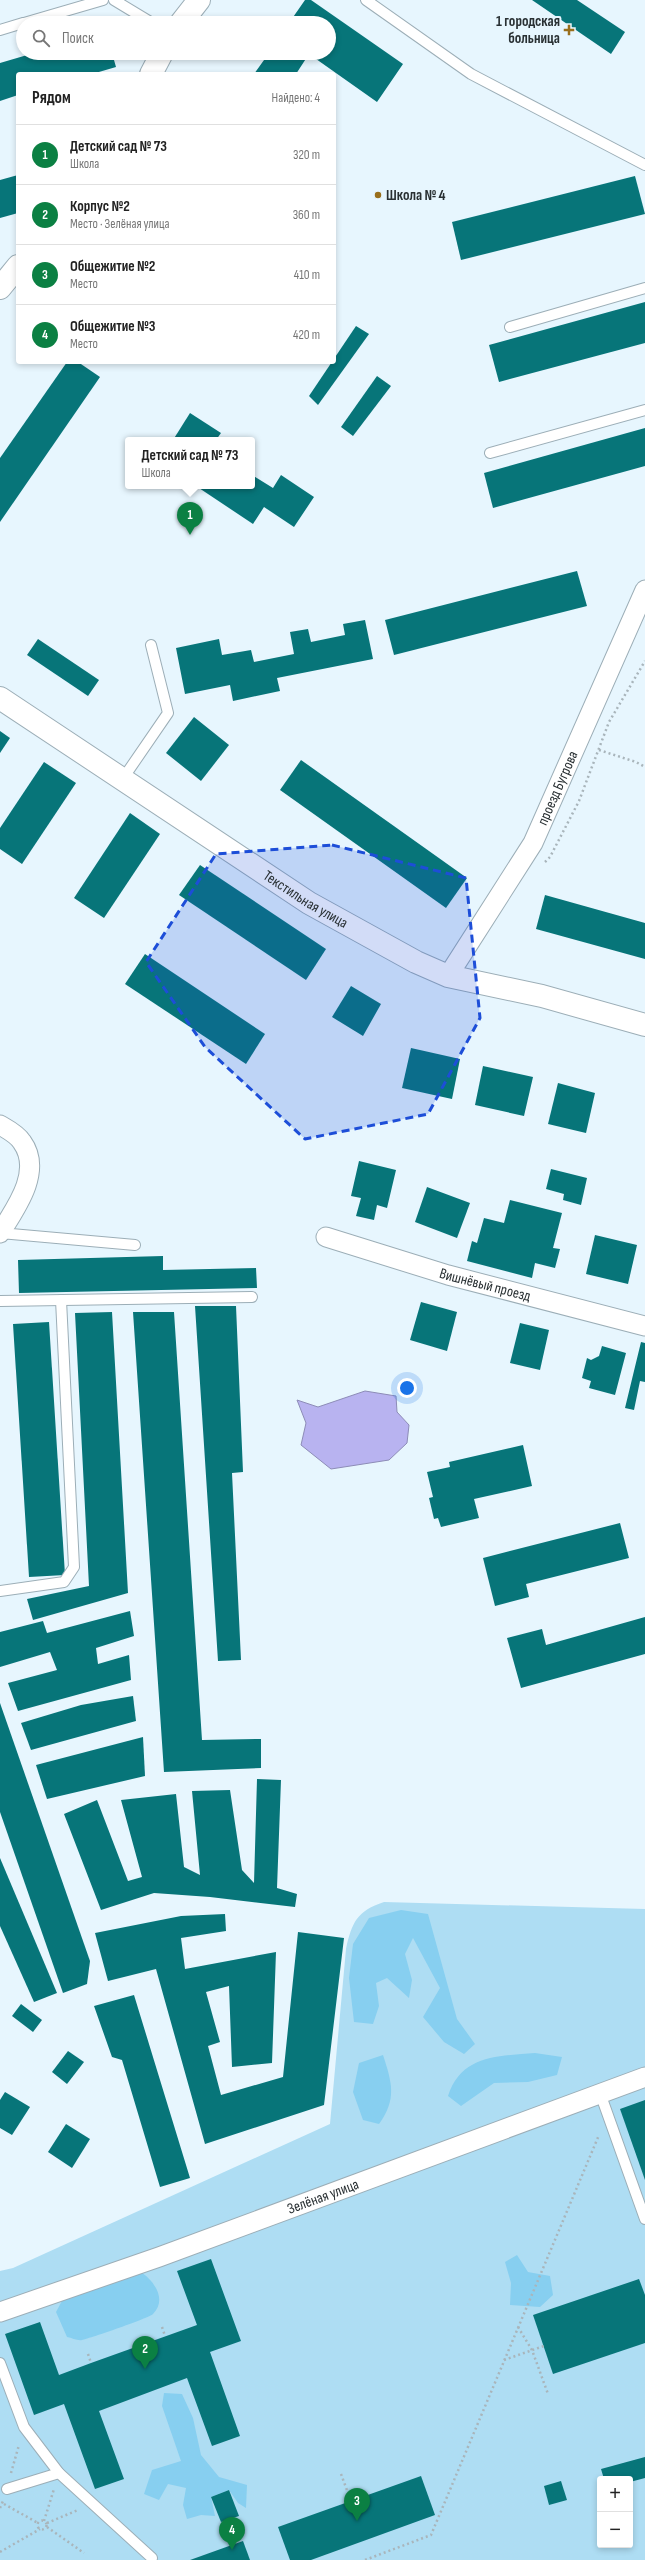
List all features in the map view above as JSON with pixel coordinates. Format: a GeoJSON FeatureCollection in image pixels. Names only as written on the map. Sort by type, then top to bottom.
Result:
{"type":"FeatureCollection","features":[{"type":"Feature","properties":{"kind":"street"},"geometry":{"type":"LineString","coordinates":[[187,16],[199,0]]}},
{"type":"Feature","properties":{"kind":"street"},"geometry":{"type":"LineString","coordinates":[[152,72],[158,60]]}},
{"type":"Feature","properties":{"kind":"street"},"geometry":{"type":"LineString","coordinates":[[0,288],[16,268]]}},
{"type":"Feature","properties":{"kind":"street","name":"проезд Бугрова"},"geometry":{"type":"LineString","coordinates":[[448,976],[533,843],[645,590]]}},
{"type":"Feature","properties":{"kind":"street","name":"Текстильная улица"},"geometry":{"type":"LineString","coordinates":[[0,698],[309,903],[416,962],[448,976],[542,996],[645,1026]]}},
{"type":"Feature","properties":{"kind":"street"},"geometry":{"type":"LineString","coordinates":[[0,1124],[22,1142],[29,1158],[29,1170],[20,1201],[0,1233]]}},
{"type":"Feature","properties":{"kind":"street","name":"Вишнёвый проезд"},"geometry":{"type":"LineString","coordinates":[[326,1237],[448,1275],[645,1326]]}},
{"type":"Feature","properties":{"kind":"street","name":"Зелёная улица"},"geometry":{"type":"LineString","coordinates":[[0,2312],[159,2257],[645,2077]]}},
{"type":"Feature","properties":{"kind":"lane"},"geometry":{"type":"LineString","coordinates":[[48,16],[103,0]]}},
{"type":"Feature","properties":{"kind":"lane"},"geometry":{"type":"LineString","coordinates":[[114,0],[140,16]]}},
{"type":"Feature","properties":{"kind":"lane"},"geometry":{"type":"LineString","coordinates":[[366,0],[471,74],[645,165]]}},
{"type":"Feature","properties":{"kind":"lane"},"geometry":{"type":"LineString","coordinates":[[0,30],[16,25]]}},
{"type":"Feature","properties":{"kind":"lane"},"geometry":{"type":"LineString","coordinates":[[510,327],[645,288]]}},
{"type":"Feature","properties":{"kind":"lane"},"geometry":{"type":"LineString","coordinates":[[490,453],[645,410]]}},
{"type":"Feature","properties":{"kind":"lane"},"geometry":{"type":"LineString","coordinates":[[122,780],[168,713],[151,645]]}},
{"type":"Feature","properties":{"kind":"lane"},"geometry":{"type":"LineString","coordinates":[[0,1233],[134,1245]]}},
{"type":"Feature","properties":{"kind":"lane"},"geometry":{"type":"LineString","coordinates":[[0,1301],[252,1297]]}},
{"type":"Feature","properties":{"kind":"lane"},"geometry":{"type":"LineString","coordinates":[[0,1591],[64,1582],[74,1567],[61,1300]]}},
{"type":"Feature","properties":{"kind":"lane"},"geometry":{"type":"LineString","coordinates":[[600,2094],[645,2219]]}},
{"type":"Feature","properties":{"kind":"lane"},"geometry":{"type":"LineString","coordinates":[[0,2363],[24,2427],[59,2473],[152,2558]]}},
{"type":"Feature","properties":{"kind":"lane"},"geometry":{"type":"LineString","coordinates":[[7,2488],[59,2473]]}},
{"type":"Feature","properties":{"kind":"path"},"geometry":{"type":"LineString","coordinates":[[539,867],[550,857],[579,801],[609,722],[645,661]]}},
{"type":"Feature","properties":{"kind":"path"},"geometry":{"type":"LineString","coordinates":[[599,750],[636,762],[645,767]]}},
{"type":"Feature","properties":{"kind":"path"},"geometry":{"type":"LineString","coordinates":[[365,2560],[431,2534],[607,2116]]}},
{"type":"Feature","properties":{"kind":"path"},"geometry":{"type":"LineString","coordinates":[[162,2327],[165,2336]]}},
{"type":"Feature","properties":{"kind":"path"},"geometry":{"type":"LineString","coordinates":[[518,2327],[532,2350],[548,2394]]}},
{"type":"Feature","properties":{"kind":"path"},"geometry":{"type":"LineString","coordinates":[[504,2360],[544,2346]]}},
{"type":"Feature","properties":{"kind":"path"},"geometry":{"type":"LineString","coordinates":[[88,2354],[91,2363]]}},
{"type":"Feature","properties":{"kind":"path"},"geometry":{"type":"LineString","coordinates":[[0,2508],[24,2427]]}},
{"type":"Feature","properties":{"kind":"path"},"geometry":{"type":"LineString","coordinates":[[46,2524],[59,2473]]}},
{"type":"Feature","properties":{"kind":"path"},"geometry":{"type":"LineString","coordinates":[[341,2474],[351,2501]]}},
{"type":"Feature","properties":{"kind":"path"},"geometry":{"type":"LineString","coordinates":[[2,2503],[38,2523],[46,2524],[84,2553]]}},
{"type":"Feature","properties":{"kind":"path"},"geometry":{"type":"LineString","coordinates":[[0,2552],[46,2524],[93,2503]]}},
{"type":"Feature","properties":{"kind":"path"},"geometry":{"type":"LineString","coordinates":[[38,2523],[40,2529]]}},
{"type":"Feature","properties":{"kind":"highlighted area"},"geometry":{"type":"Polygon","coordinates":[[[332,845],[466,878],[480,1018],[428,1114],[305,1139],[205,1047],[146,962],[216,854],[332,845]]]}},
{"type":"Feature","properties":{"kind":"shaded area"},"geometry":{"type":"Polygon","coordinates":[[[365,1391],[396,1396],[397,1412],[409,1425],[407,1443],[389,1460],[331,1469],[301,1445],[306,1423],[297,1400],[318,1407],[365,1391]]]}},
{"type":"Feature","properties":{"kind":"shaded area"},"geometry":{"type":"Polygon","coordinates":[[[384,1902],[645,1909],[645,2560],[0,2560],[0,2271],[13,2268],[330,2124],[346,1949],[357,1919],[368,1909],[384,1902]]]}},
{"type":"Feature","properties":{"kind":"shaded area"},"geometry":{"type":"Polygon","coordinates":[[[401,1910],[428,1914],[457,2019],[475,2044],[464,2054],[444,2042],[423,2017],[440,1988],[413,1938],[405,1954],[412,1980],[409,1998],[387,1978],[376,1983],[379,2006],[373,2024],[354,2022],[349,1978],[353,1944],[369,1918],[401,1910]]]}},
{"type":"Feature","properties":{"kind":"shaded area"},"geometry":{"type":"Polygon","coordinates":[[[535,2053],[562,2057],[557,2075],[528,2082],[494,2083],[461,2106],[448,2096],[454,2083],[462,2072],[471,2065],[482,2060],[495,2057],[535,2053]]]}},
{"type":"Feature","properties":{"kind":"shaded area"},"geometry":{"type":"Polygon","coordinates":[[[383,2055],[389,2074],[391,2099],[385,2115],[379,2124],[363,2120],[353,2092],[359,2063],[383,2055]]]}},
{"type":"Feature","properties":{"kind":"shaded area"},"geometry":{"type":"Polygon","coordinates":[[[517,2255],[528,2272],[550,2276],[553,2295],[540,2307],[510,2305],[511,2283],[505,2262],[517,2255]]]}},
{"type":"Feature","properties":{"kind":"shaded area"},"geometry":{"type":"Polygon","coordinates":[[[139,2271],[154,2284],[159,2296],[157,2308],[153,2314],[82,2340],[67,2337],[56,2312],[63,2299],[139,2271]]]}},
{"type":"Feature","properties":{"kind":"shaded area"},"geometry":{"type":"Polygon","coordinates":[[[164,2393],[182,2394],[193,2418],[201,2455],[219,2477],[247,2485],[246,2508],[238,2503],[229,2490],[211,2497],[215,2516],[201,2515],[187,2519],[183,2505],[186,2488],[168,2484],[159,2500],[144,2494],[152,2470],[181,2461],[162,2406],[164,2393]]]}},
{"type":"Feature","properties":{"kind":"building"},"geometry":{"type":"Polygon","coordinates":[[[305,0],[311,0],[334,16],[294,16],[305,0]]]}},
{"type":"Feature","properties":{"kind":"building"},"geometry":{"type":"Polygon","coordinates":[[[532,0],[577,0],[625,32],[611,54],[532,0]]]}},
{"type":"Feature","properties":{"kind":"building"},"geometry":{"type":"Polygon","coordinates":[[[336,17],[403,64],[377,102],[318,60],[336,60],[336,17]]]}},
{"type":"Feature","properties":{"kind":"building"},"geometry":{"type":"Polygon","coordinates":[[[16,58],[16,60],[114,60],[116,67],[99,72],[16,72],[16,96],[0,101],[0,63],[16,58]]]}},
{"type":"Feature","properties":{"kind":"building"},"geometry":{"type":"Polygon","coordinates":[[[264,60],[305,60],[297,72],[255,72],[264,60]]]}},
{"type":"Feature","properties":{"kind":"building"},"geometry":{"type":"Polygon","coordinates":[[[16,176],[16,214],[0,218],[0,180],[16,176]]]}},
{"type":"Feature","properties":{"kind":"building"},"geometry":{"type":"Polygon","coordinates":[[[635,176],[645,214],[461,260],[452,222],[635,176]]]}},
{"type":"Feature","properties":{"kind":"building"},"geometry":{"type":"Polygon","coordinates":[[[645,302],[645,343],[499,382],[489,345],[645,302]]]}},
{"type":"Feature","properties":{"kind":"building"},"geometry":{"type":"Polygon","coordinates":[[[356,326],[369,334],[318,405],[309,396],[330,364],[336,364],[336,356],[356,326]]]}},
{"type":"Feature","properties":{"kind":"building"},"geometry":{"type":"Polygon","coordinates":[[[66,364],[81,364],[100,377],[0,522],[0,458],[66,364]]]}},
{"type":"Feature","properties":{"kind":"building"},"geometry":{"type":"Polygon","coordinates":[[[377,376],[391,386],[353,436],[341,427],[377,376]]]}},
{"type":"Feature","properties":{"kind":"building"},"geometry":{"type":"Polygon","coordinates":[[[190,413],[221,433],[218,437],[175,437],[190,413]]]}},
{"type":"Feature","properties":{"kind":"building"},"geometry":{"type":"Polygon","coordinates":[[[645,428],[645,466],[493,508],[484,473],[645,428]]]}},
{"type":"Feature","properties":{"kind":"building"},"geometry":{"type":"Polygon","coordinates":[[[281,475],[314,497],[294,527],[264,507],[253,524],[200,489],[255,489],[255,477],[273,488],[281,475]]]}},
{"type":"Feature","properties":{"kind":"building"},"geometry":{"type":"Polygon","coordinates":[[[577,571],[587,606],[394,655],[385,620],[577,571]]]}},
{"type":"Feature","properties":{"kind":"building"},"geometry":{"type":"Polygon","coordinates":[[[365,620],[373,659],[277,678],[280,691],[233,701],[230,685],[185,694],[176,648],[219,639],[222,655],[251,650],[254,662],[294,654],[290,632],[308,629],[311,642],[345,635],[343,624],[365,620]]]}},
{"type":"Feature","properties":{"kind":"building"},"geometry":{"type":"Polygon","coordinates":[[[38,639],[99,680],[88,696],[27,655],[38,639]]]}},
{"type":"Feature","properties":{"kind":"building"},"geometry":{"type":"Polygon","coordinates":[[[194,717],[229,745],[201,781],[166,753],[194,717]]]}},
{"type":"Feature","properties":{"kind":"building"},"geometry":{"type":"Polygon","coordinates":[[[0,731],[10,738],[0,753],[0,731]]]}},
{"type":"Feature","properties":{"kind":"building"},"geometry":{"type":"Polygon","coordinates":[[[301,760],[467,878],[446,908],[280,790],[301,760]]]}},
{"type":"Feature","properties":{"kind":"building"},"geometry":{"type":"Polygon","coordinates":[[[44,762],[76,783],[22,864],[0,849],[0,828],[44,762]]]}},
{"type":"Feature","properties":{"kind":"building"},"geometry":{"type":"Polygon","coordinates":[[[130,813],[160,834],[104,918],[74,898],[130,813]]]}},
{"type":"Feature","properties":{"kind":"building"},"geometry":{"type":"Polygon","coordinates":[[[200,865],[326,949],[306,980],[179,895],[200,865]]]}},
{"type":"Feature","properties":{"kind":"building"},"geometry":{"type":"Polygon","coordinates":[[[545,895],[645,923],[645,959],[536,929],[545,895]]]}},
{"type":"Feature","properties":{"kind":"building"},"geometry":{"type":"Polygon","coordinates":[[[145,954],[265,1034],[246,1064],[125,984],[145,954]]]}},
{"type":"Feature","properties":{"kind":"building"},"geometry":{"type":"Polygon","coordinates":[[[351,986],[381,1004],[363,1036],[332,1017],[351,986]]]}},
{"type":"Feature","properties":{"kind":"building"},"geometry":{"type":"Polygon","coordinates":[[[411,1048],[460,1059],[452,1099],[402,1088],[411,1048]]]}},
{"type":"Feature","properties":{"kind":"building"},"geometry":{"type":"Polygon","coordinates":[[[483,1066],[533,1077],[524,1116],[475,1105],[483,1066]]]}},
{"type":"Feature","properties":{"kind":"building"},"geometry":{"type":"Polygon","coordinates":[[[558,1083],[595,1093],[586,1133],[548,1124],[558,1083]]]}},
{"type":"Feature","properties":{"kind":"building"},"geometry":{"type":"Polygon","coordinates":[[[359,1161],[396,1170],[387,1208],[377,1205],[374,1220],[356,1216],[361,1198],[351,1196],[359,1161]]]}},
{"type":"Feature","properties":{"kind":"building"},"geometry":{"type":"Polygon","coordinates":[[[551,1169],[587,1178],[581,1205],[563,1200],[564,1194],[546,1189],[551,1169]]]}},
{"type":"Feature","properties":{"kind":"building"},"geometry":{"type":"Polygon","coordinates":[[[427,1187],[470,1203],[457,1238],[415,1222],[427,1187]]]}},
{"type":"Feature","properties":{"kind":"building"},"geometry":{"type":"Polygon","coordinates":[[[510,1200],[562,1213],[553,1248],[560,1249],[555,1268],[535,1263],[532,1278],[467,1261],[472,1241],[477,1243],[484,1218],[504,1223],[510,1200]]]}},
{"type":"Feature","properties":{"kind":"building"},"geometry":{"type":"Polygon","coordinates":[[[595,1235],[637,1245],[628,1284],[586,1274],[595,1235]]]}},
{"type":"Feature","properties":{"kind":"building"},"geometry":{"type":"Polygon","coordinates":[[[163,1256],[163,1270],[256,1268],[257,1288],[19,1293],[18,1260],[163,1256]]]}},
{"type":"Feature","properties":{"kind":"building"},"geometry":{"type":"Polygon","coordinates":[[[421,1302],[457,1312],[447,1351],[410,1340],[421,1302]]]}},
{"type":"Feature","properties":{"kind":"building"},"geometry":{"type":"Polygon","coordinates":[[[195,1306],[236,1306],[243,1472],[232,1473],[241,1660],[218,1661],[195,1306]]]}},
{"type":"Feature","properties":{"kind":"building"},"geometry":{"type":"Polygon","coordinates":[[[112,1312],[128,1593],[33,1620],[27,1599],[89,1586],[75,1313],[112,1312]]]}},
{"type":"Feature","properties":{"kind":"building"},"geometry":{"type":"Polygon","coordinates":[[[133,1312],[174,1312],[202,1740],[261,1739],[261,1768],[164,1772],[133,1312]]]}},
{"type":"Feature","properties":{"kind":"building"},"geometry":{"type":"Polygon","coordinates":[[[49,1322],[65,1575],[29,1577],[13,1324],[49,1322]]]}},
{"type":"Feature","properties":{"kind":"building"},"geometry":{"type":"Polygon","coordinates":[[[520,1323],[549,1330],[540,1370],[510,1363],[520,1323]]]}},
{"type":"Feature","properties":{"kind":"building"},"geometry":{"type":"Polygon","coordinates":[[[641,1342],[645,1343],[645,1382],[640,1381],[634,1410],[625,1408],[641,1342]]]}},
{"type":"Feature","properties":{"kind":"building"},"geometry":{"type":"Polygon","coordinates":[[[602,1346],[626,1353],[615,1395],[589,1388],[591,1381],[582,1378],[587,1358],[591,1360],[599,1356],[602,1346]]]}},
{"type":"Feature","properties":{"kind":"building"},"geometry":{"type":"Polygon","coordinates":[[[523,1445],[532,1486],[474,1499],[479,1518],[441,1527],[438,1518],[434,1519],[429,1498],[433,1497],[427,1472],[450,1467],[449,1462],[523,1445]]]}},
{"type":"Feature","properties":{"kind":"building"},"geometry":{"type":"Polygon","coordinates":[[[620,1523],[629,1558],[526,1584],[529,1597],[495,1606],[483,1558],[620,1523]]]}},
{"type":"Feature","properties":{"kind":"building"},"geometry":{"type":"Polygon","coordinates":[[[130,1611],[134,1636],[96,1648],[98,1664],[129,1655],[131,1680],[18,1711],[8,1683],[57,1670],[50,1652],[0,1667],[0,1632],[43,1621],[47,1633],[130,1611]]]}},
{"type":"Feature","properties":{"kind":"building"},"geometry":{"type":"Polygon","coordinates":[[[645,1617],[645,1654],[521,1688],[507,1638],[542,1629],[546,1645],[645,1617]]]}},
{"type":"Feature","properties":{"kind":"building"},"geometry":{"type":"Polygon","coordinates":[[[133,1696],[136,1721],[31,1750],[21,1723],[81,1705],[133,1696]]]}},
{"type":"Feature","properties":{"kind":"building"},"geometry":{"type":"Polygon","coordinates":[[[0,1703],[90,1961],[87,1984],[63,1993],[0,1812],[0,1703]]]}},
{"type":"Feature","properties":{"kind":"building"},"geometry":{"type":"Polygon","coordinates":[[[143,1737],[145,1776],[47,1799],[36,1765],[143,1737]]]}},
{"type":"Feature","properties":{"kind":"building"},"geometry":{"type":"Polygon","coordinates":[[[257,1779],[281,1780],[277,1888],[297,1894],[295,1907],[210,1897],[154,1893],[101,1910],[64,1814],[97,1800],[128,1881],[142,1877],[121,1800],[176,1794],[184,1867],[200,1875],[192,1791],[230,1790],[242,1870],[254,1883],[257,1779]]]}},
{"type":"Feature","properties":{"kind":"building"},"geometry":{"type":"Polygon","coordinates":[[[0,1858],[57,1993],[34,2002],[0,1926],[0,1858]]]}},
{"type":"Feature","properties":{"kind":"building"},"geometry":{"type":"Polygon","coordinates":[[[225,1914],[226,1931],[181,1938],[185,1969],[276,1952],[272,2063],[232,2067],[229,1986],[206,1992],[220,2042],[208,2046],[221,2095],[283,2077],[298,1932],[344,1938],[324,2105],[205,2144],[156,1969],[108,1981],[95,1933],[181,1916],[225,1914]]]}},
{"type":"Feature","properties":{"kind":"building"},"geometry":{"type":"Polygon","coordinates":[[[134,1995],[190,2178],[160,2187],[122,2060],[112,2057],[94,2006],[134,1995]]]}},
{"type":"Feature","properties":{"kind":"building"},"geometry":{"type":"Polygon","coordinates":[[[21,2004],[42,2020],[33,2032],[12,2016],[21,2004]]]}},
{"type":"Feature","properties":{"kind":"building"},"geometry":{"type":"Polygon","coordinates":[[[68,2051],[84,2062],[67,2084],[52,2072],[68,2051]]]}},
{"type":"Feature","properties":{"kind":"building"},"geometry":{"type":"Polygon","coordinates":[[[5,2092],[30,2107],[12,2135],[0,2128],[0,2100],[5,2092]]]}},
{"type":"Feature","properties":{"kind":"building"},"geometry":{"type":"Polygon","coordinates":[[[645,2100],[645,2180],[620,2109],[645,2100]]]}},
{"type":"Feature","properties":{"kind":"building"},"geometry":{"type":"Polygon","coordinates":[[[66,2124],[90,2139],[72,2168],[48,2152],[66,2124]]]}},
{"type":"Feature","properties":{"kind":"building"},"geometry":{"type":"Polygon","coordinates":[[[211,2259],[241,2341],[210,2352],[240,2436],[212,2446],[187,2378],[99,2411],[124,2479],[95,2489],[64,2404],[34,2415],[5,2334],[40,2322],[59,2375],[197,2325],[177,2271],[211,2259]]]}},
{"type":"Feature","properties":{"kind":"building"},"geometry":{"type":"Polygon","coordinates":[[[639,2279],[645,2295],[645,2343],[553,2374],[533,2315],[639,2279]]]}},
{"type":"Feature","properties":{"kind":"building"},"geometry":{"type":"Polygon","coordinates":[[[645,2457],[645,2478],[633,2481],[633,2476],[603,2476],[601,2469],[645,2457]]]}},
{"type":"Feature","properties":{"kind":"building"},"geometry":{"type":"Polygon","coordinates":[[[421,2476],[435,2515],[311,2560],[290,2560],[278,2527],[421,2476]]]}},
{"type":"Feature","properties":{"kind":"building"},"geometry":{"type":"Polygon","coordinates":[[[561,2481],[567,2500],[549,2505],[544,2486],[561,2481]]]}},
{"type":"Feature","properties":{"kind":"building"},"geometry":{"type":"Polygon","coordinates":[[[229,2490],[239,2516],[221,2522],[211,2497],[229,2490]]]}},
{"type":"Feature","properties":{"kind":"building"},"geometry":{"type":"Polygon","coordinates":[[[243,2541],[250,2560],[190,2560],[243,2541]]]}},
{"type":"Feature","properties":{"kind":"place","name":"1 городская больница"},"geometry":{"type":"Point","coordinates":[569,30]}},
{"type":"Feature","properties":{"kind":"place","name":"Школа № 4"},"geometry":{"type":"Point","coordinates":[378,195]}},
{"type":"Feature","properties":{"kind":"place","name":"Детский сад № 73"},"geometry":{"type":"Point","coordinates":[190,535]}},
{"type":"Feature","properties":{"kind":"place","name":"Корпус №2"},"geometry":{"type":"Point","coordinates":[145,2369]}},
{"type":"Feature","properties":{"kind":"place","name":"Общежитие №2"},"geometry":{"type":"Point","coordinates":[357,2521]}},
{"type":"Feature","properties":{"kind":"place","name":"Общежитие №3"},"geometry":{"type":"Point","coordinates":[232,2550]}}]}
